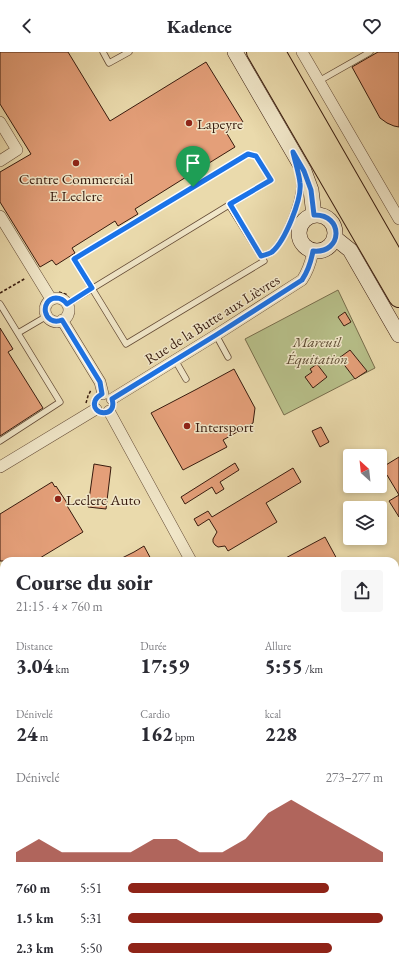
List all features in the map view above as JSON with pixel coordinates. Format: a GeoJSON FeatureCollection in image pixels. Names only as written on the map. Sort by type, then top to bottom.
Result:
{"type":"FeatureCollection","features":[{"type":"Feature","properties":{"kind":"highway"},"geometry":{"type":"LineString","coordinates":[[257,52],[399,297]]}},
{"type":"Feature","properties":{"kind":"highway"},"geometry":{"type":"LineString","coordinates":[[275,52],[399,268]]}},
{"type":"Feature","properties":{"kind":"street"},"geometry":{"type":"LineString","coordinates":[[235,52],[304,171],[311,190],[314,215]]}},
{"type":"Feature","properties":{"kind":"street"},"geometry":{"type":"LineString","coordinates":[[302,52],[318,81],[371,163],[399,219]]}},
{"type":"Feature","properties":{"kind":"street"},"geometry":{"type":"LineString","coordinates":[[0,122],[17,150],[0,161]]}},
{"type":"Feature","properties":{"kind":"street"},"geometry":{"type":"LineString","coordinates":[[320,215],[331,220],[336,231],[335,238],[333,243],[324,250],[319,252],[313,251],[307,249],[300,239],[300,227],[303,221],[308,217],[320,215]]}},
{"type":"Feature","properties":{"kind":"street"},"geometry":{"type":"LineString","coordinates":[[0,216],[51,299]]}},
{"type":"Feature","properties":{"kind":"street"},"geometry":{"type":"LineString","coordinates":[[335,238],[350,250],[399,335]]}},
{"type":"Feature","properties":{"kind":"street","name":"Rue de la Butte aux Lièvres"},"geometry":{"type":"LineString","coordinates":[[107,397],[175,360],[302,280],[307,274],[313,251]]}},
{"type":"Feature","properties":{"kind":"street"},"geometry":{"type":"LineString","coordinates":[[51,299],[62,299],[67,304],[68,311],[65,318],[62,320],[52,321],[47,316],[45,307],[51,299]]}},
{"type":"Feature","properties":{"kind":"street"},"geometry":{"type":"LineString","coordinates":[[62,320],[100,382],[107,397],[113,404],[107,413],[101,413],[96,409],[94,403],[95,400],[97,397],[107,397]]}},
{"type":"Feature","properties":{"kind":"street"},"geometry":{"type":"LineString","coordinates":[[0,467],[96,409]]}},
{"type":"Feature","properties":{"kind":"street"},"geometry":{"type":"LineString","coordinates":[[109,411],[189,557]]}},
{"type":"Feature","properties":{"kind":"lane"},"geometry":{"type":"LineString","coordinates":[[103,52],[109,63],[129,52]]}},
{"type":"Feature","properties":{"kind":"lane"},"geometry":{"type":"LineString","coordinates":[[318,81],[340,72],[370,52]]}},
{"type":"Feature","properties":{"kind":"lane"},"geometry":{"type":"LineString","coordinates":[[261,256],[271,253],[280,243],[286,233],[298,202],[300,184],[293,152]]}},
{"type":"Feature","properties":{"kind":"lane"},"geometry":{"type":"LineString","coordinates":[[67,304],[92,288],[230,204],[271,180],[256,156],[248,154],[74,259],[92,288],[126,344],[264,261],[230,204]]}},
{"type":"Feature","properties":{"kind":"lane"},"geometry":{"type":"LineString","coordinates":[[0,304],[60,402],[0,441]]}},
{"type":"Feature","properties":{"kind":"lane"},"geometry":{"type":"LineString","coordinates":[[18,333],[47,316]]}},
{"type":"Feature","properties":{"kind":"lane"},"geometry":{"type":"LineString","coordinates":[[216,335],[228,356]]}},
{"type":"Feature","properties":{"kind":"lane"},"geometry":{"type":"LineString","coordinates":[[175,360],[186,379]]}},
{"type":"Feature","properties":{"kind":"path"},"geometry":{"type":"LineString","coordinates":[[0,293],[34,273]]}},
{"type":"Feature","properties":{"kind":"green space","name":"Mareuil Équitation"},"geometry":{"type":"Polygon","coordinates":[[[338,290],[375,368],[284,415],[245,339],[338,290]]]}},
{"type":"Feature","properties":{"kind":"building","name":"Centre Commercial E.Leclerc"},"geometry":{"type":"Polygon","coordinates":[[[0,52],[68,52],[110,121],[206,62],[243,122],[226,132],[235,147],[201,168],[203,172],[193,178],[191,174],[135,209],[138,214],[118,226],[115,221],[72,248],[75,253],[56,265],[52,260],[40,267],[0,202],[0,172],[31,154],[0,104],[0,52]]]}},
{"type":"Feature","properties":{"kind":"building"},"geometry":{"type":"Polygon","coordinates":[[[378,52],[399,52],[399,127],[387,123],[380,118],[352,67],[378,52]]]}},
{"type":"Feature","properties":{"kind":"building"},"geometry":{"type":"Polygon","coordinates":[[[345,312],[351,322],[344,326],[338,317],[345,312]]]}},
{"type":"Feature","properties":{"kind":"building"},"geometry":{"type":"Polygon","coordinates":[[[0,328],[13,349],[8,352],[43,408],[0,436],[0,328]]]}},
{"type":"Feature","properties":{"kind":"building"},"geometry":{"type":"Polygon","coordinates":[[[350,350],[367,371],[355,379],[339,358],[350,350]]]}},
{"type":"Feature","properties":{"kind":"building"},"geometry":{"type":"Polygon","coordinates":[[[317,364],[327,377],[313,388],[305,377],[312,372],[310,369],[317,364]]]}},
{"type":"Feature","properties":{"kind":"building"},"geometry":{"type":"Polygon","coordinates":[[[234,369],[255,408],[253,423],[223,440],[227,447],[183,470],[151,413],[234,369]]]}},
{"type":"Feature","properties":{"kind":"building"},"geometry":{"type":"Polygon","coordinates":[[[321,427],[329,442],[320,447],[312,431],[321,427]]]}},
{"type":"Feature","properties":{"kind":"building"},"geometry":{"type":"Polygon","coordinates":[[[399,457],[399,495],[387,475],[387,464],[399,457]]]}},
{"type":"Feature","properties":{"kind":"building"},"geometry":{"type":"Polygon","coordinates":[[[235,463],[239,470],[220,482],[224,489],[216,494],[212,487],[185,504],[181,497],[235,463]]]}},
{"type":"Feature","properties":{"kind":"building"},"geometry":{"type":"Polygon","coordinates":[[[94,464],[111,467],[106,509],[88,507],[94,464]]]}},
{"type":"Feature","properties":{"kind":"building"},"geometry":{"type":"Polygon","coordinates":[[[293,468],[301,482],[266,503],[277,522],[228,551],[225,546],[218,547],[213,542],[217,532],[209,519],[198,526],[194,519],[208,511],[212,517],[293,468]]]}},
{"type":"Feature","properties":{"kind":"building"},"geometry":{"type":"Polygon","coordinates":[[[52,482],[67,503],[66,504],[83,532],[42,557],[0,557],[0,514],[52,482]]]}},
{"type":"Feature","properties":{"kind":"building"},"geometry":{"type":"Polygon","coordinates":[[[399,495],[399,517],[389,501],[399,495]]]}},
{"type":"Feature","properties":{"kind":"building"},"geometry":{"type":"Polygon","coordinates":[[[325,537],[336,557],[288,557],[325,537]]]}},
{"type":"Feature","properties":{"kind":"building"},"geometry":{"type":"Polygon","coordinates":[[[144,546],[150,557],[124,557],[144,546]]]}},
{"type":"Feature","properties":{"kind":"place","name":"Lapeyre"},"geometry":{"type":"Point","coordinates":[189,123]}},
{"type":"Feature","properties":{"kind":"place","name":"Centre Commercial E.Leclerc"},"geometry":{"type":"Point","coordinates":[76,163]}},
{"type":"Feature","properties":{"kind":"place","name":"Intersport"},"geometry":{"type":"Point","coordinates":[187,426]}},
{"type":"Feature","properties":{"kind":"place","name":"Leclerc Auto"},"geometry":{"type":"Point","coordinates":[58,499]}},
{"type":"Feature","properties":{"kind":"route"},"geometry":{"type":"LineString","coordinates":[[293,152],[304,171],[311,190],[314,215],[320,215],[331,220],[336,231],[335,238],[333,243],[324,250],[319,252],[313,251],[307,274],[302,280],[112,399],[113,407],[107,413],[101,413],[96,409],[94,403],[97,397],[102,394],[100,382],[62,320],[52,321],[49,319],[45,313],[46,304],[51,299],[58,298],[65,301],[67,304],[92,288],[74,259],[193,187],[248,154],[256,156],[271,180],[230,204],[261,256],[271,253],[286,233],[298,202],[300,184],[293,152]]}}]}
